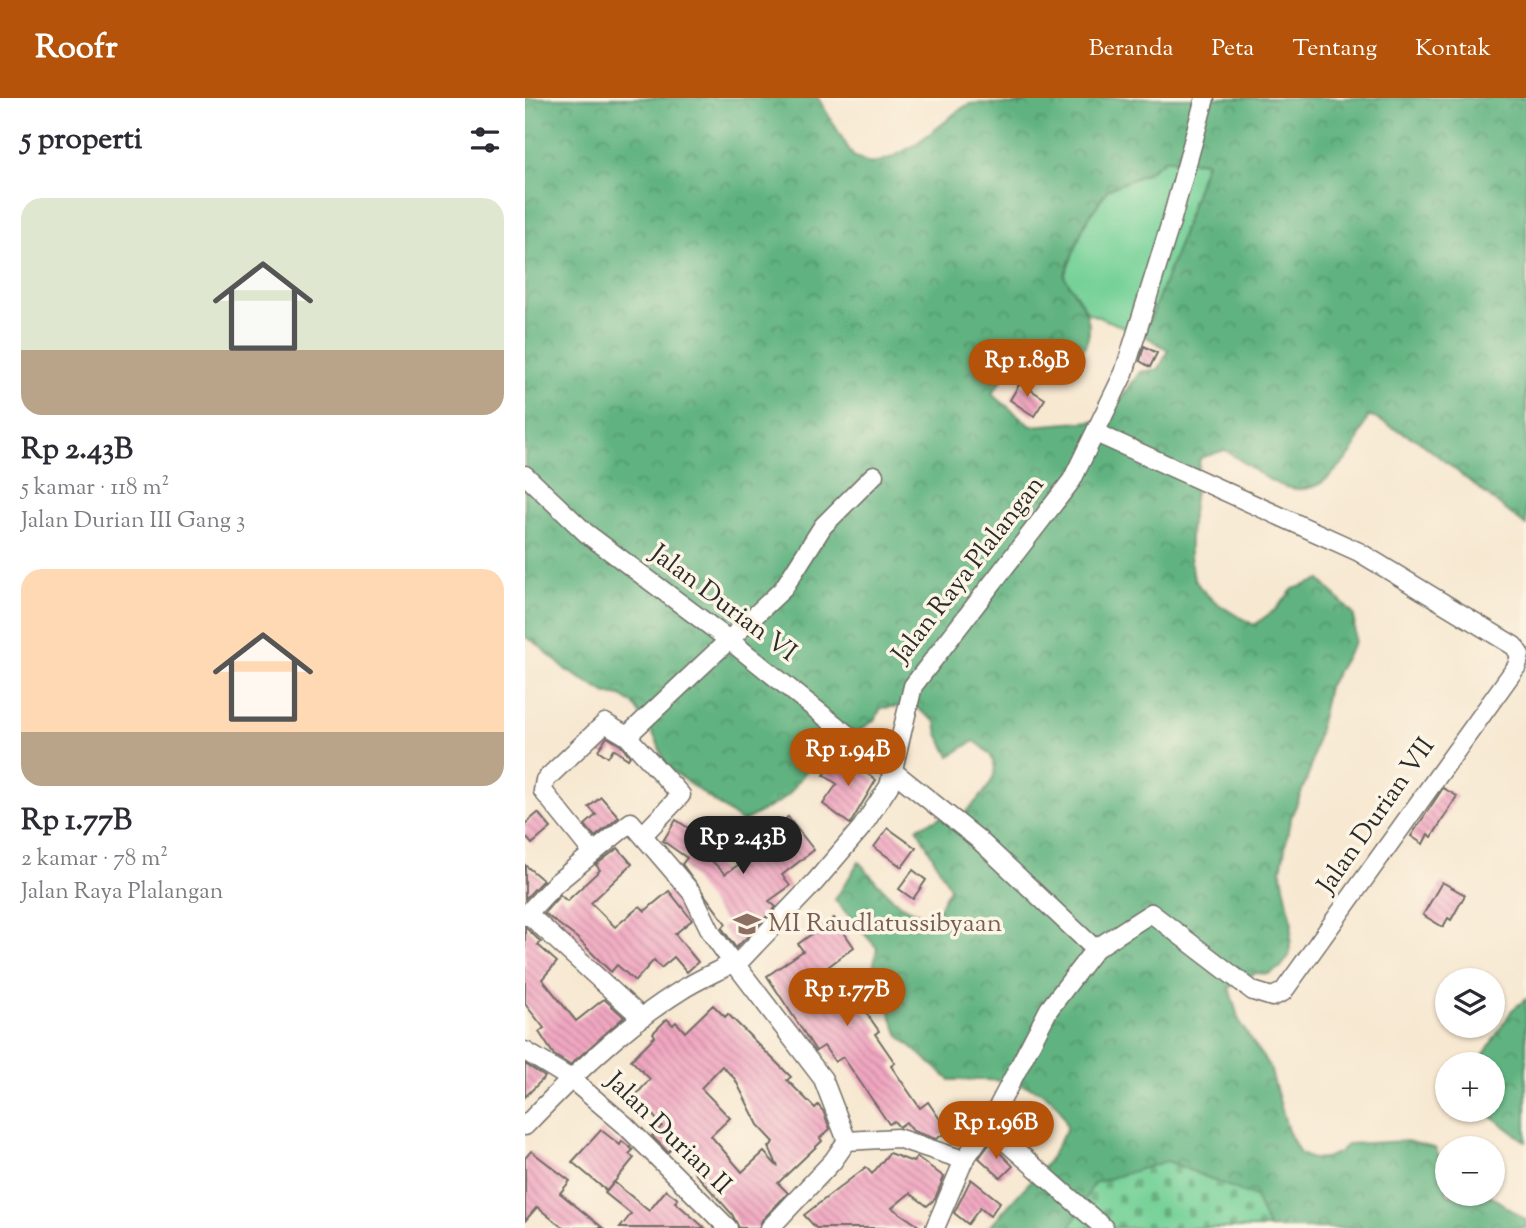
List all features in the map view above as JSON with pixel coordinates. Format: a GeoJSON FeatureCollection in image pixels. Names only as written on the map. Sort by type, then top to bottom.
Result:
{"type":"FeatureCollection","features":[{"type":"Feature","properties":{"kind":"street","name":"Jalan Raya Plalangan"},"geometry":{"type":"LineString","coordinates":[[525,1126],[571,1079],[642,1018],[680,990],[734,964],[815,882],[862,827],[889,786],[913,686],[1072,480],[1096,433],[1132,348],[1205,98]]}},
{"type":"Feature","properties":{"kind":"street","name":"Jalan Durian VII"},"geometry":{"type":"LineString","coordinates":[[1095,950],[1149,913],[1253,991],[1272,997],[1283,992],[1299,974],[1485,707],[1517,666],[1521,655],[1514,646],[1359,552],[1096,433]]}},
{"type":"Feature","properties":{"kind":"street","name":"Jalan Durian VI"},"geometry":{"type":"LineString","coordinates":[[525,475],[586,533],[729,640],[893,772]]}},
{"type":"Feature","properties":{"kind":"street"},"geometry":{"type":"LineString","coordinates":[[627,736],[783,589],[823,526],[874,475]]}},
{"type":"Feature","properties":{"kind":"street"},"geometry":{"type":"LineString","coordinates":[[593,853],[543,791],[543,783],[605,723],[627,736],[681,795],[643,835]]}},
{"type":"Feature","properties":{"kind":"street"},"geometry":{"type":"LineString","coordinates":[[893,772],[978,839],[1095,950],[1049,1009],[988,1126],[964,1160],[935,1228]]}},
{"type":"Feature","properties":{"kind":"street"},"geometry":{"type":"LineString","coordinates":[[642,1018],[530,911],[628,823],[634,824],[692,893],[712,934],[823,1079],[847,1141]]}},
{"type":"Feature","properties":{"kind":"street","name":"Jalan Durian II"},"geometry":{"type":"LineString","coordinates":[[525,1051],[571,1079],[625,1125],[728,1228]]}},
{"type":"Feature","properties":{"kind":"street"},"geometry":{"type":"LineString","coordinates":[[988,1126],[1104,1228]]}},
{"type":"Feature","properties":{"kind":"street"},"geometry":{"type":"LineString","coordinates":[[847,1141],[897,1139],[964,1160]]}},
{"type":"Feature","properties":{"kind":"street"},"geometry":{"type":"LineString","coordinates":[[770,1228],[833,1161],[847,1141]]}},
{"type":"Feature","properties":{"kind":"green space"},"geometry":{"type":"Polygon","coordinates":[[[525,98],[818,98],[853,156],[871,164],[911,147],[962,108],[975,103],[1009,105],[1031,98],[1526,98],[1526,526],[1419,441],[1369,415],[1348,458],[1322,482],[1308,488],[1294,489],[1280,485],[1225,450],[1200,458],[1193,504],[1190,557],[1192,572],[1201,589],[1223,607],[1254,625],[1276,609],[1293,589],[1320,580],[1354,615],[1355,641],[1328,687],[1310,771],[1290,820],[1281,870],[1292,924],[1289,956],[1281,967],[1269,974],[1255,973],[1229,988],[1240,1023],[1270,1068],[1288,1131],[1300,1154],[1312,1159],[1338,1153],[1348,1144],[1407,1141],[1435,1148],[1435,1206],[1505,1206],[1526,1220],[1526,1228],[1268,1228],[1255,1197],[1094,1183],[1070,1228],[988,1228],[1048,1162],[1067,1128],[1061,1111],[1051,1099],[1021,1084],[950,1080],[899,1036],[873,969],[877,948],[835,900],[859,862],[893,899],[903,906],[913,912],[936,913],[950,888],[917,828],[946,815],[960,818],[978,800],[992,781],[995,771],[987,751],[974,741],[950,756],[938,734],[936,722],[913,705],[881,708],[875,719],[807,770],[789,794],[742,822],[666,766],[656,739],[633,704],[621,696],[607,694],[566,670],[535,642],[525,637],[525,98]],[[1166,159],[1145,174],[1108,189],[1085,223],[1064,276],[1081,304],[1089,325],[1085,346],[1078,359],[1068,375],[1017,358],[992,394],[1031,426],[1106,420],[1140,372],[1159,369],[1168,350],[1144,335],[1175,255],[1206,162],[1166,159]]]}},
{"type":"Feature","properties":{"kind":"green space"},"geometry":{"type":"Polygon","coordinates":[[[1166,159],[1206,161],[1175,255],[1144,335],[1088,313],[1064,277],[1085,223],[1108,189],[1145,174],[1166,159]]]}},
{"type":"Feature","properties":{"kind":"green space"},"geometry":{"type":"Polygon","coordinates":[[[1526,999],[1526,1142],[1499,1122],[1505,1122],[1505,1052],[1486,1052],[1494,1038],[1505,1038],[1505,1021],[1512,1010],[1526,999]]]}},
{"type":"Feature","properties":{"kind":"green space"},"geometry":{"type":"Polygon","coordinates":[[[1167,1161],[1255,1197],[1268,1228],[1070,1228],[1094,1183],[1167,1161]]]}},
{"type":"Feature","properties":{"kind":"building"},"geometry":{"type":"Polygon","coordinates":[[[1144,346],[1157,353],[1150,367],[1140,361],[1144,346]]]}},
{"type":"Feature","properties":{"kind":"building"},"geometry":{"type":"Polygon","coordinates":[[[1020,383],[1045,399],[1034,416],[1010,400],[1020,383]]]}},
{"type":"Feature","properties":{"kind":"building"},"geometry":{"type":"Polygon","coordinates":[[[607,737],[620,745],[630,756],[628,759],[613,749],[608,757],[598,750],[607,737]]]}},
{"type":"Feature","properties":{"kind":"building"},"geometry":{"type":"Polygon","coordinates":[[[840,754],[876,780],[850,824],[823,804],[837,784],[824,775],[840,754]]]}},
{"type":"Feature","properties":{"kind":"building"},"geometry":{"type":"Polygon","coordinates":[[[1443,788],[1457,796],[1432,837],[1428,834],[1423,844],[1411,836],[1443,788]]]}},
{"type":"Feature","properties":{"kind":"building"},"geometry":{"type":"Polygon","coordinates":[[[601,797],[619,817],[595,837],[585,825],[596,815],[589,807],[601,797]]]}},
{"type":"Feature","properties":{"kind":"building"},"geometry":{"type":"Polygon","coordinates":[[[538,813],[551,828],[532,844],[525,836],[525,824],[538,813]]]}},
{"type":"Feature","properties":{"kind":"building"},"geometry":{"type":"Polygon","coordinates":[[[788,817],[814,850],[782,875],[790,886],[769,901],[776,907],[736,948],[722,928],[726,924],[682,864],[687,858],[663,841],[676,820],[699,835],[694,843],[725,874],[767,845],[774,838],[769,832],[788,817]]]}},
{"type":"Feature","properties":{"kind":"building"},"geometry":{"type":"Polygon","coordinates":[[[888,828],[916,848],[902,867],[874,847],[888,828]]]}},
{"type":"Feature","properties":{"kind":"building"},"geometry":{"type":"Polygon","coordinates":[[[618,848],[632,864],[591,903],[615,927],[640,906],[645,911],[669,891],[692,920],[675,934],[698,962],[687,972],[674,957],[661,968],[654,960],[635,981],[617,965],[611,972],[577,938],[544,913],[560,895],[567,901],[600,870],[596,865],[618,848]]]}},
{"type":"Feature","properties":{"kind":"building"},"geometry":{"type":"Polygon","coordinates":[[[525,865],[543,880],[525,899],[525,865]]]}},
{"type":"Feature","properties":{"kind":"building"},"geometry":{"type":"Polygon","coordinates":[[[913,870],[926,880],[913,899],[899,889],[913,870]]]}},
{"type":"Feature","properties":{"kind":"building"},"geometry":{"type":"Polygon","coordinates":[[[1442,882],[1465,895],[1451,920],[1448,918],[1443,927],[1423,915],[1442,882]]]}},
{"type":"Feature","properties":{"kind":"building"},"geometry":{"type":"Polygon","coordinates":[[[834,918],[854,947],[820,973],[835,994],[847,985],[879,1031],[875,1034],[895,1063],[891,1066],[920,1108],[928,1102],[948,1131],[936,1139],[913,1131],[906,1122],[899,1127],[894,1121],[889,1124],[843,1057],[835,1062],[824,1046],[816,1051],[767,976],[803,951],[798,944],[834,918]]]}},
{"type":"Feature","properties":{"kind":"building"},"geometry":{"type":"Polygon","coordinates":[[[525,927],[541,942],[538,945],[557,962],[542,979],[576,1021],[604,999],[624,1017],[570,1065],[554,1055],[539,1032],[544,1028],[525,1004],[525,927]]]}},
{"type":"Feature","properties":{"kind":"building"},"geometry":{"type":"Polygon","coordinates":[[[713,1005],[725,1017],[728,1014],[791,1077],[787,1080],[815,1108],[818,1105],[830,1129],[820,1138],[822,1141],[778,1183],[788,1193],[762,1220],[759,1228],[739,1228],[732,1214],[694,1172],[702,1164],[680,1141],[668,1152],[652,1136],[662,1126],[636,1095],[650,1079],[631,1060],[655,1036],[653,1033],[667,1019],[673,1025],[676,1022],[685,1032],[713,1005]],[[722,1066],[701,1088],[730,1118],[711,1136],[742,1172],[764,1152],[778,1167],[769,1147],[774,1142],[758,1125],[735,1079],[722,1066]]]}},
{"type":"Feature","properties":{"kind":"building"},"geometry":{"type":"Polygon","coordinates":[[[525,1064],[545,1077],[525,1097],[525,1064]]]}},
{"type":"Feature","properties":{"kind":"building"},"geometry":{"type":"Polygon","coordinates":[[[601,1130],[620,1145],[622,1141],[633,1150],[629,1154],[634,1158],[607,1191],[572,1162],[601,1130]]]}},
{"type":"Feature","properties":{"kind":"building"},"geometry":{"type":"Polygon","coordinates":[[[990,1143],[1013,1166],[1001,1178],[979,1158],[990,1143]]]}},
{"type":"Feature","properties":{"kind":"building"},"geometry":{"type":"Polygon","coordinates":[[[531,1151],[570,1181],[560,1193],[603,1228],[563,1228],[537,1207],[525,1221],[525,1158],[531,1151]]]}},
{"type":"Feature","properties":{"kind":"building"},"geometry":{"type":"Polygon","coordinates":[[[889,1153],[913,1162],[917,1157],[944,1177],[935,1199],[927,1206],[910,1193],[892,1208],[922,1228],[816,1228],[804,1215],[866,1167],[872,1174],[889,1153]]]}},
{"type":"Feature","properties":{"kind":"building"},"geometry":{"type":"Polygon","coordinates":[[[971,1179],[1000,1202],[990,1216],[980,1208],[968,1224],[954,1213],[971,1179]]]}},
{"type":"Feature","properties":{"kind":"building"},"geometry":{"type":"Polygon","coordinates":[[[614,1182],[649,1211],[666,1190],[678,1199],[675,1202],[705,1228],[620,1228],[631,1214],[605,1193],[614,1182]]]}},
{"type":"Feature","properties":{"kind":"place","name":"MI Raudlatussibyaan"},"geometry":{"type":"Point","coordinates":[747,924]}}]}
